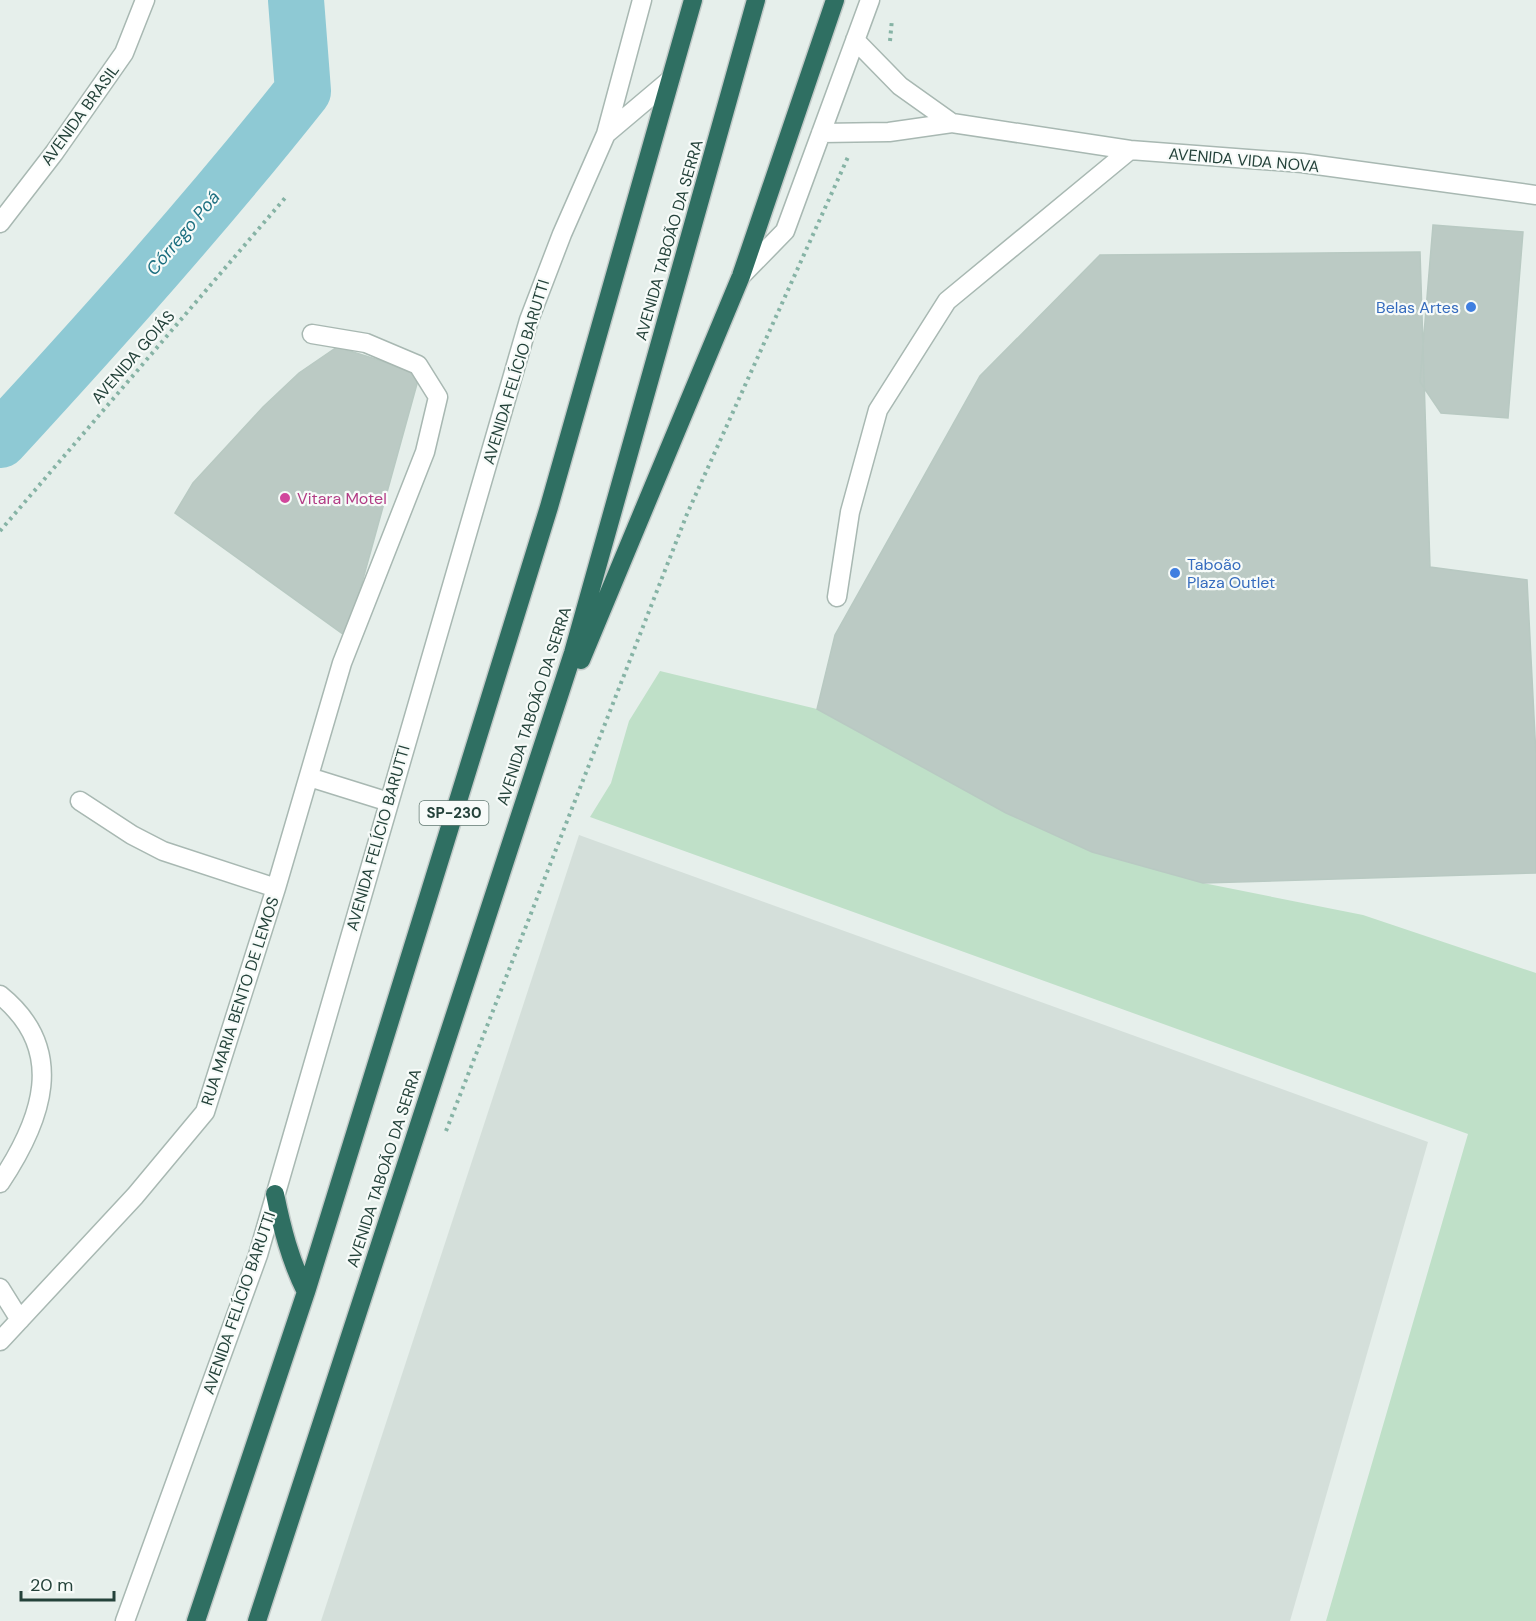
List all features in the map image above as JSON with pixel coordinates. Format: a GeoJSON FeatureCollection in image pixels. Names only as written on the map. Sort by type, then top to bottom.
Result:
{"type":"FeatureCollection","features":[{"type":"Feature","properties":{"kind":"highway","name":"SP-230"},"geometry":{"type":"LineString","coordinates":[[196,1621],[306,1292],[549,507],[693,0]]}},
{"type":"Feature","properties":{"kind":"highway","name":"AVENIDA TABOÃO DA SERRA"},"geometry":{"type":"LineString","coordinates":[[257,1621],[573,653],[756,0]]}},
{"type":"Feature","properties":{"kind":"highway"},"geometry":{"type":"LineString","coordinates":[[530,780],[741,276],[835,0]]}},
{"type":"Feature","properties":{"kind":"highway"},"geometry":{"type":"LineString","coordinates":[[275,1194],[293,1266],[306,1292]]}},
{"type":"Feature","properties":{"kind":"street","name":"AVENIDA BRASIL"},"geometry":{"type":"LineString","coordinates":[[0,223],[54,153],[124,53],[145,0]]}},
{"type":"Feature","properties":{"kind":"street"},"geometry":{"type":"LineString","coordinates":[[606,134],[642,0]]}},
{"type":"Feature","properties":{"kind":"street"},"geometry":{"type":"LineString","coordinates":[[741,276],[785,231],[870,0]]}},
{"type":"Feature","properties":{"kind":"street","name":"AVENIDA VIDA NOVA"},"geometry":{"type":"LineString","coordinates":[[855,40],[900,86],[952,123]]}},
{"type":"Feature","properties":{"kind":"street","name":"AVENIDA FELÍCIO BARUTTI"},"geometry":{"type":"LineString","coordinates":[[125,1621],[251,1273],[529,320],[562,234],[606,134],[670,80]]}},
{"type":"Feature","properties":{"kind":"street","name":"AVENIDA VIDA NOVA"},"geometry":{"type":"LineString","coordinates":[[821,133],[890,132],[952,123],[1130,150],[1302,163],[1536,195]]}},
{"type":"Feature","properties":{"kind":"street"},"geometry":{"type":"LineString","coordinates":[[837,597],[850,512],[878,410],[947,301],[1130,150]]}},
{"type":"Feature","properties":{"kind":"street","name":"RUA MARIA BENTO DE LEMOS"},"geometry":{"type":"LineString","coordinates":[[0,1341],[135,1196],[205,1112],[276,888],[342,663],[424,452],[438,397],[418,364],[366,343],[312,333]]}},
{"type":"Feature","properties":{"kind":"street"},"geometry":{"type":"LineString","coordinates":[[309,777],[389,802]]}},
{"type":"Feature","properties":{"kind":"street"},"geometry":{"type":"LineString","coordinates":[[80,801],[132,835],[163,851],[276,888]]}},
{"type":"Feature","properties":{"kind":"street"},"geometry":{"type":"LineString","coordinates":[[0,995],[15,1007],[35,1037],[44,1070],[39,1099],[22,1150],[0,1183]]}},
{"type":"Feature","properties":{"kind":"street"},"geometry":{"type":"LineString","coordinates":[[0,1288],[20,1320]]}},
{"type":"Feature","properties":{"kind":"path"},"geometry":{"type":"LineString","coordinates":[[888,72],[891,21],[894,11]]}},
{"type":"Feature","properties":{"kind":"path"},"geometry":{"type":"LineString","coordinates":[[441,1142],[687,514],[849,155],[866,132]]}},
{"type":"Feature","properties":{"kind":"path","name":"AVENIDA GOIÁS"},"geometry":{"type":"LineString","coordinates":[[0,531],[285,198]]}},
{"type":"Feature","properties":{"kind":"shaded area"},"geometry":{"type":"Polygon","coordinates":[[[579,835],[1428,1142],[1290,1621],[321,1621],[579,835]]]}},
{"type":"Feature","properties":{"kind":"green space"},"geometry":{"type":"Polygon","coordinates":[[[660,671],[817,709],[1006,813],[1092,852],[1203,883],[1363,915],[1536,973],[1536,1621],[1326,1621],[1468,1134],[590,817],[611,783],[629,721],[660,671]]]}},
{"type":"Feature","properties":{"kind":"building","name":"Belas Artes"},"geometry":{"type":"Polygon","coordinates":[[[1433,225],[1523,232],[1508,418],[1441,413],[1420,382],[1433,225]]]}},
{"type":"Feature","properties":{"kind":"building","name":"Taboão Plaza Outlet"},"geometry":{"type":"Polygon","coordinates":[[[1420,252],[1430,567],[1527,580],[1536,756],[1536,873],[1203,883],[1092,852],[1006,813],[817,709],[835,635],[980,376],[1100,255],[1420,252]]]}},
{"type":"Feature","properties":{"kind":"building","name":"Vitara Motel"},"geometry":{"type":"Polygon","coordinates":[[[337,347],[420,373],[347,637],[175,513],[193,483],[263,407],[299,373],[337,347]]]}},
{"type":"Feature","properties":{"kind":"waterway","name":"Córrego Poá"},"geometry":{"type":"LineString","coordinates":[[0,440],[78,355],[230,181],[303,91],[296,0]]}},
{"type":"Feature","properties":{"kind":"place","name":"Belas Artes"},"geometry":{"type":"Point","coordinates":[1471,307]}},
{"type":"Feature","properties":{"kind":"place","name":"Vitara Motel"},"geometry":{"type":"Point","coordinates":[285,498]}},
{"type":"Feature","properties":{"kind":"place","name":"Taboão Plaza Outlet"},"geometry":{"type":"Point","coordinates":[1175,573]}}]}
